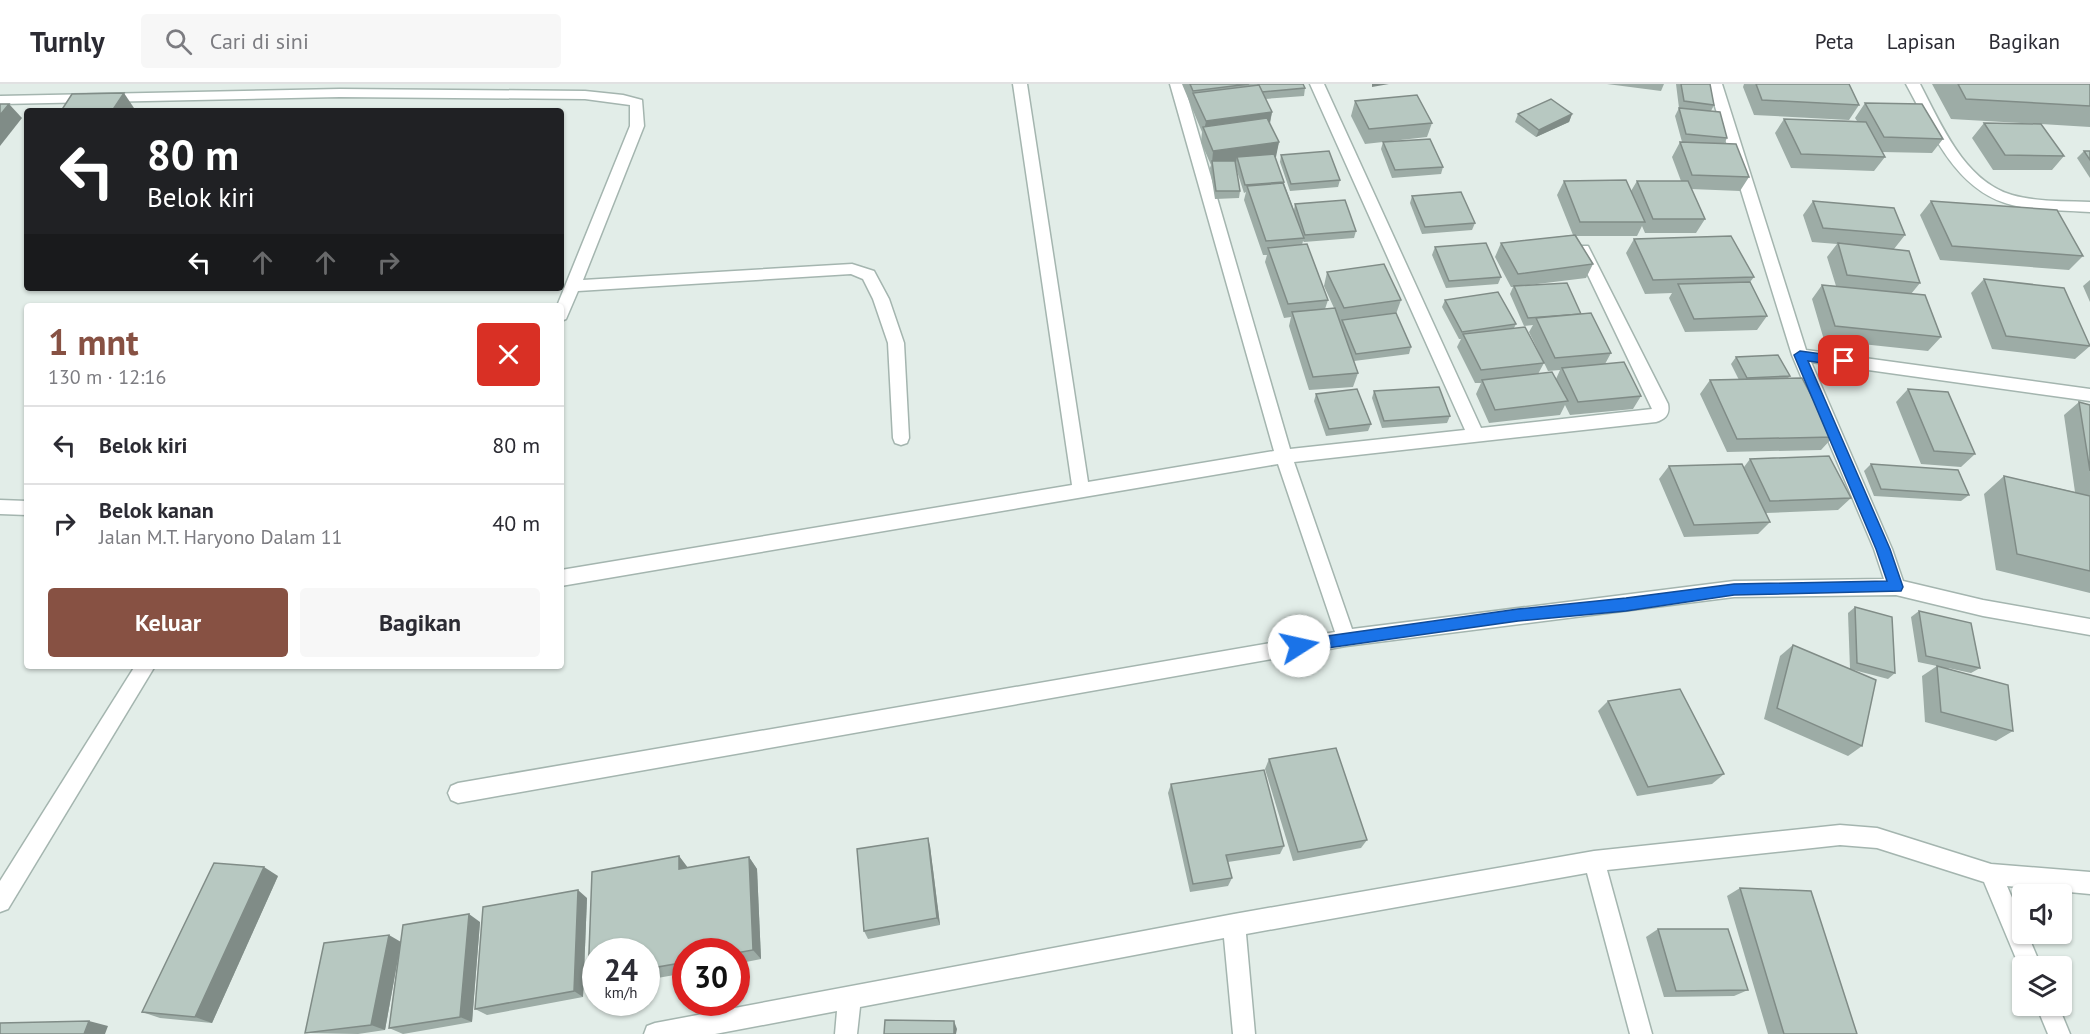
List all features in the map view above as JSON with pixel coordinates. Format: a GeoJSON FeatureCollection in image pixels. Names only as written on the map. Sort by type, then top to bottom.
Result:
{"type":"FeatureCollection","features":[{"type":"Feature","properties":{"kind":"street"},"geometry":{"type":"LineString","coordinates":[[1020,84],[1081,490]]}},
{"type":"Feature","properties":{"kind":"street"},"geometry":{"type":"LineString","coordinates":[[1177,84],[1284,456],[1346,638]]}},
{"type":"Feature","properties":{"kind":"street"},"geometry":{"type":"LineString","coordinates":[[1317,84],[1369,194],[1430,338],[1476,435]]}},
{"type":"Feature","properties":{"kind":"street"},"geometry":{"type":"LineString","coordinates":[[1715,84],[1800,355],[1883,549],[1896,587]]}},
{"type":"Feature","properties":{"kind":"street"},"geometry":{"type":"LineString","coordinates":[[1913,84],[1957,158],[1973,178],[1989,191],[2005,198],[2022,201],[2090,207]]}},
{"type":"Feature","properties":{"kind":"street"},"geometry":{"type":"LineString","coordinates":[[0,100],[340,93],[585,95],[623,99],[637,104],[637,126],[564,308]]}},
{"type":"Feature","properties":{"kind":"street"},"geometry":{"type":"LineString","coordinates":[[564,577],[1284,456],[1656,417],[1661,411],[1660,404],[1583,250]]}},
{"type":"Feature","properties":{"kind":"street"},"geometry":{"type":"LineString","coordinates":[[573,286],[852,269],[869,275],[881,299],[896,343],[901,438]]}},
{"type":"Feature","properties":{"kind":"street"},"geometry":{"type":"LineString","coordinates":[[1800,355],[2090,395]]}},
{"type":"Feature","properties":{"kind":"street"},"geometry":{"type":"LineString","coordinates":[[0,507],[24,508]]}},
{"type":"Feature","properties":{"kind":"street"},"geometry":{"type":"LineString","coordinates":[[458,793],[1346,638],[1734,590],[1896,587],[1983,608],[2090,627]]}},
{"type":"Feature","properties":{"kind":"street"},"geometry":{"type":"LineString","coordinates":[[0,901],[143,669]]}},
{"type":"Feature","properties":{"kind":"street"},"geometry":{"type":"LineString","coordinates":[[655,1034],[1594,861],[1840,835],[1877,838],[1991,874],[2090,883]]}},
{"type":"Feature","properties":{"kind":"street"},"geometry":{"type":"LineString","coordinates":[[1594,861],[1641,1034]]}},
{"type":"Feature","properties":{"kind":"street"},"geometry":{"type":"LineString","coordinates":[[1991,874],[2026,956]]}},
{"type":"Feature","properties":{"kind":"street"},"geometry":{"type":"LineString","coordinates":[[1234,926],[1244,1034]]}},
{"type":"Feature","properties":{"kind":"street"},"geometry":{"type":"LineString","coordinates":[[846,1034],[849,998]]}},
{"type":"Feature","properties":{"kind":"street"},"geometry":{"type":"LineString","coordinates":[[2052,1016],[2059,1034]]}},
{"type":"Feature","properties":{"kind":"building"},"geometry":{"type":"Polygon","coordinates":[[[1190,84],[1249,84],[1193,91],[1190,84]]]}},
{"type":"Feature","properties":{"kind":"building"},"geometry":{"type":"Polygon","coordinates":[[[1258,84],[1303,84],[1305,88],[1262,92],[1258,84]]]}},
{"type":"Feature","properties":{"kind":"building"},"geometry":{"type":"Polygon","coordinates":[[[1681,84],[1710,84],[1714,105],[1684,101],[1681,84]]]}},
{"type":"Feature","properties":{"kind":"building"},"geometry":{"type":"Polygon","coordinates":[[[1756,84],[1849,84],[1859,105],[1762,100],[1756,84]]]}},
{"type":"Feature","properties":{"kind":"building"},"geometry":{"type":"Polygon","coordinates":[[[1958,84],[2090,84],[2090,106],[1966,99],[1958,84]]]}},
{"type":"Feature","properties":{"kind":"building"},"geometry":{"type":"Polygon","coordinates":[[[1259,85],[1272,112],[1206,121],[1193,93],[1259,85]]]}},
{"type":"Feature","properties":{"kind":"building"},"geometry":{"type":"Polygon","coordinates":[[[124,93],[114,108],[63,108],[72,94],[124,93]]]}},
{"type":"Feature","properties":{"kind":"building"},"geometry":{"type":"Polygon","coordinates":[[[1417,95],[1432,123],[1369,129],[1355,101],[1417,95]]]}},
{"type":"Feature","properties":{"kind":"building"},"geometry":{"type":"Polygon","coordinates":[[[1551,99],[1572,114],[1539,130],[1518,114],[1551,99]]]}},
{"type":"Feature","properties":{"kind":"building"},"geometry":{"type":"Polygon","coordinates":[[[1865,103],[1922,104],[1943,139],[1884,137],[1865,103]]]}},
{"type":"Feature","properties":{"kind":"building"},"geometry":{"type":"Polygon","coordinates":[[[0,104],[9,104],[0,115],[0,104]]]}},
{"type":"Feature","properties":{"kind":"building"},"geometry":{"type":"Polygon","coordinates":[[[1679,108],[1720,112],[1727,138],[1686,134],[1679,108]]]}},
{"type":"Feature","properties":{"kind":"building"},"geometry":{"type":"Polygon","coordinates":[[[1267,118],[1279,142],[1213,151],[1203,127],[1267,118]]]}},
{"type":"Feature","properties":{"kind":"building"},"geometry":{"type":"Polygon","coordinates":[[[1784,119],[1866,122],[1885,157],[1801,154],[1784,119]]]}},
{"type":"Feature","properties":{"kind":"building"},"geometry":{"type":"Polygon","coordinates":[[[1984,123],[2041,124],[2064,156],[2005,155],[1984,123]]]}},
{"type":"Feature","properties":{"kind":"building"},"geometry":{"type":"Polygon","coordinates":[[[1430,139],[1443,167],[1395,170],[1383,142],[1430,139]]]}},
{"type":"Feature","properties":{"kind":"building"},"geometry":{"type":"Polygon","coordinates":[[[1680,142],[1736,144],[1749,177],[1692,175],[1680,142]]]}},
{"type":"Feature","properties":{"kind":"building"},"geometry":{"type":"Polygon","coordinates":[[[1329,151],[1340,180],[1291,184],[1281,155],[1329,151]]]}},
{"type":"Feature","properties":{"kind":"building"},"geometry":{"type":"Polygon","coordinates":[[[2084,151],[2090,151],[2090,160],[2084,151]]]}},
{"type":"Feature","properties":{"kind":"building"},"geometry":{"type":"Polygon","coordinates":[[[1274,154],[1284,182],[1245,185],[1237,157],[1274,154]]]}},
{"type":"Feature","properties":{"kind":"building"},"geometry":{"type":"Polygon","coordinates":[[[1212,161],[1235,161],[1240,191],[1216,191],[1212,161]]]}},
{"type":"Feature","properties":{"kind":"building"},"geometry":{"type":"Polygon","coordinates":[[[1626,180],[1645,222],[1580,222],[1564,181],[1626,180]]]}},
{"type":"Feature","properties":{"kind":"building"},"geometry":{"type":"Polygon","coordinates":[[[1637,181],[1688,181],[1705,219],[1653,219],[1637,181]]]}},
{"type":"Feature","properties":{"kind":"building"},"geometry":{"type":"Polygon","coordinates":[[[1283,183],[1304,238],[1266,241],[1247,186],[1283,183]]]}},
{"type":"Feature","properties":{"kind":"building"},"geometry":{"type":"Polygon","coordinates":[[[1461,192],[1475,223],[1425,227],[1412,196],[1461,192]]]}},
{"type":"Feature","properties":{"kind":"building"},"geometry":{"type":"Polygon","coordinates":[[[1345,200],[1356,231],[1305,235],[1295,204],[1345,200]]]}},
{"type":"Feature","properties":{"kind":"building"},"geometry":{"type":"Polygon","coordinates":[[[1813,201],[1894,208],[1905,235],[1823,228],[1813,201]]]}},
{"type":"Feature","properties":{"kind":"building"},"geometry":{"type":"Polygon","coordinates":[[[1931,201],[2057,210],[2083,256],[1952,246],[1931,201]]]}},
{"type":"Feature","properties":{"kind":"building"},"geometry":{"type":"Polygon","coordinates":[[[1575,235],[1593,264],[1518,274],[1501,243],[1575,235]]]}},
{"type":"Feature","properties":{"kind":"building"},"geometry":{"type":"Polygon","coordinates":[[[1731,236],[1754,277],[1653,280],[1634,239],[1731,236]]]}},
{"type":"Feature","properties":{"kind":"building"},"geometry":{"type":"Polygon","coordinates":[[[1486,243],[1501,277],[1449,281],[1435,247],[1486,243]]]}},
{"type":"Feature","properties":{"kind":"building"},"geometry":{"type":"Polygon","coordinates":[[[1838,243],[1909,251],[1920,283],[1847,275],[1838,243]]]}},
{"type":"Feature","properties":{"kind":"building"},"geometry":{"type":"Polygon","coordinates":[[[1307,244],[1328,300],[1288,304],[1268,248],[1307,244]]]}},
{"type":"Feature","properties":{"kind":"building"},"geometry":{"type":"Polygon","coordinates":[[[1384,264],[1401,300],[1344,308],[1327,272],[1384,264]]]}},
{"type":"Feature","properties":{"kind":"building"},"geometry":{"type":"Polygon","coordinates":[[[1984,279],[2064,288],[2090,346],[2006,336],[1984,279]]]}},
{"type":"Feature","properties":{"kind":"building"},"geometry":{"type":"Polygon","coordinates":[[[1750,282],[1767,316],[1694,319],[1678,284],[1750,282]]]}},
{"type":"Feature","properties":{"kind":"building"},"geometry":{"type":"Polygon","coordinates":[[[1567,283],[1581,314],[1528,318],[1514,286],[1567,283]]]}},
{"type":"Feature","properties":{"kind":"building"},"geometry":{"type":"Polygon","coordinates":[[[1822,285],[1925,295],[1941,337],[1835,326],[1822,285]]]}},
{"type":"Feature","properties":{"kind":"building"},"geometry":{"type":"Polygon","coordinates":[[[1498,292],[1516,324],[1462,332],[1445,300],[1498,292]]]}},
{"type":"Feature","properties":{"kind":"building"},"geometry":{"type":"Polygon","coordinates":[[[1335,308],[1358,373],[1313,377],[1292,312],[1335,308]]]}},
{"type":"Feature","properties":{"kind":"building"},"geometry":{"type":"Polygon","coordinates":[[[1396,313],[1411,347],[1356,354],[1342,320],[1396,313]]]}},
{"type":"Feature","properties":{"kind":"building"},"geometry":{"type":"Polygon","coordinates":[[[1591,313],[1611,353],[1555,358],[1536,318],[1591,313]]]}},
{"type":"Feature","properties":{"kind":"building"},"geometry":{"type":"Polygon","coordinates":[[[1525,327],[1544,363],[1481,370],[1463,334],[1525,327]]]}},
{"type":"Feature","properties":{"kind":"building"},"geometry":{"type":"Polygon","coordinates":[[[1778,355],[1790,376],[1747,378],[1736,357],[1778,355]]]}},
{"type":"Feature","properties":{"kind":"building"},"geometry":{"type":"Polygon","coordinates":[[[1624,362],[1641,396],[1578,402],[1562,368],[1624,362]]]}},
{"type":"Feature","properties":{"kind":"building"},"geometry":{"type":"Polygon","coordinates":[[[1552,372],[1568,401],[1495,410],[1482,380],[1552,372]]]}},
{"type":"Feature","properties":{"kind":"building"},"geometry":{"type":"Polygon","coordinates":[[[1802,378],[1833,437],[1737,439],[1710,380],[1802,378]]]}},
{"type":"Feature","properties":{"kind":"building"},"geometry":{"type":"Polygon","coordinates":[[[1439,387],[1450,416],[1384,421],[1374,391],[1439,387]]]}},
{"type":"Feature","properties":{"kind":"building"},"geometry":{"type":"Polygon","coordinates":[[[1357,389],[1371,424],[1329,429],[1316,394],[1357,389]]]}},
{"type":"Feature","properties":{"kind":"building"},"geometry":{"type":"Polygon","coordinates":[[[1908,389],[1948,392],[1975,454],[1934,451],[1908,389]]]}},
{"type":"Feature","properties":{"kind":"building"},"geometry":{"type":"Polygon","coordinates":[[[2079,402],[2090,405],[2090,471],[2079,402]]]}},
{"type":"Feature","properties":{"kind":"building"},"geometry":{"type":"Polygon","coordinates":[[[1829,456],[1851,498],[1770,501],[1750,459],[1829,456]]]}},
{"type":"Feature","properties":{"kind":"building"},"geometry":{"type":"Polygon","coordinates":[[[1742,464],[1770,522],[1694,525],[1669,466],[1742,464]]]}},
{"type":"Feature","properties":{"kind":"building"},"geometry":{"type":"Polygon","coordinates":[[[1871,464],[1958,470],[1969,495],[1881,489],[1871,464]]]}},
{"type":"Feature","properties":{"kind":"building"},"geometry":{"type":"Polygon","coordinates":[[[2004,476],[2090,496],[2090,571],[2017,554],[2004,476]]]}},
{"type":"Feature","properties":{"kind":"building"},"geometry":{"type":"Polygon","coordinates":[[[1855,607],[1892,617],[1895,673],[1857,663],[1855,607]]]}},
{"type":"Feature","properties":{"kind":"building"},"geometry":{"type":"Polygon","coordinates":[[[1919,611],[1971,623],[1980,668],[1926,656],[1919,611]]]}},
{"type":"Feature","properties":{"kind":"building"},"geometry":{"type":"Polygon","coordinates":[[[1793,645],[1876,680],[1862,746],[1777,708],[1793,645]]]}},
{"type":"Feature","properties":{"kind":"building"},"geometry":{"type":"Polygon","coordinates":[[[1937,666],[2008,685],[2013,731],[1941,712],[1937,666]]]}},
{"type":"Feature","properties":{"kind":"building"},"geometry":{"type":"Polygon","coordinates":[[[1680,689],[1724,774],[1648,787],[1608,701],[1680,689]]]}},
{"type":"Feature","properties":{"kind":"building"},"geometry":{"type":"Polygon","coordinates":[[[1336,748],[1367,840],[1298,852],[1269,759],[1336,748]]]}},
{"type":"Feature","properties":{"kind":"building"},"geometry":{"type":"Polygon","coordinates":[[[1264,770],[1284,846],[1226,855],[1232,878],[1193,884],[1171,784],[1264,770]]]}},
{"type":"Feature","properties":{"kind":"building"},"geometry":{"type":"Polygon","coordinates":[[[928,838],[937,918],[864,931],[857,849],[928,838]]]}},
{"type":"Feature","properties":{"kind":"building"},"geometry":{"type":"Polygon","coordinates":[[[679,856],[679,869],[749,857],[753,950],[750,951],[750,938],[672,938],[672,964],[660,967],[660,938],[590,938],[592,872],[679,856]]]}},
{"type":"Feature","properties":{"kind":"building"},"geometry":{"type":"Polygon","coordinates":[[[214,863],[264,867],[195,1017],[142,1012],[214,863]]]}},
{"type":"Feature","properties":{"kind":"building"},"geometry":{"type":"Polygon","coordinates":[[[1740,888],[1811,891],[1857,1034],[1784,1034],[1740,888]]]}},
{"type":"Feature","properties":{"kind":"building"},"geometry":{"type":"Polygon","coordinates":[[[578,890],[574,991],[475,1009],[483,907],[578,890]]]}},
{"type":"Feature","properties":{"kind":"building"},"geometry":{"type":"Polygon","coordinates":[[[469,914],[460,1017],[389,1028],[403,925],[469,914]]]}},
{"type":"Feature","properties":{"kind":"building"},"geometry":{"type":"Polygon","coordinates":[[[1658,929],[1728,929],[1748,990],[1676,991],[1658,929]]]}},
{"type":"Feature","properties":{"kind":"building"},"geometry":{"type":"Polygon","coordinates":[[[389,935],[371,1025],[305,1033],[324,943],[389,935]]]}},
{"type":"Feature","properties":{"kind":"building"},"geometry":{"type":"Polygon","coordinates":[[[885,1020],[954,1021],[954,1034],[884,1034],[885,1020]]]}},
{"type":"Feature","properties":{"kind":"building"},"geometry":{"type":"Polygon","coordinates":[[[89,1021],[84,1034],[0,1034],[0,1023],[89,1021]]]}},
{"type":"Feature","properties":{"kind":"route"},"geometry":{"type":"LineString","coordinates":[[1299,646],[1518,615],[1734,590],[1896,587],[1883,549],[1800,355],[1844,361]]}}]}
